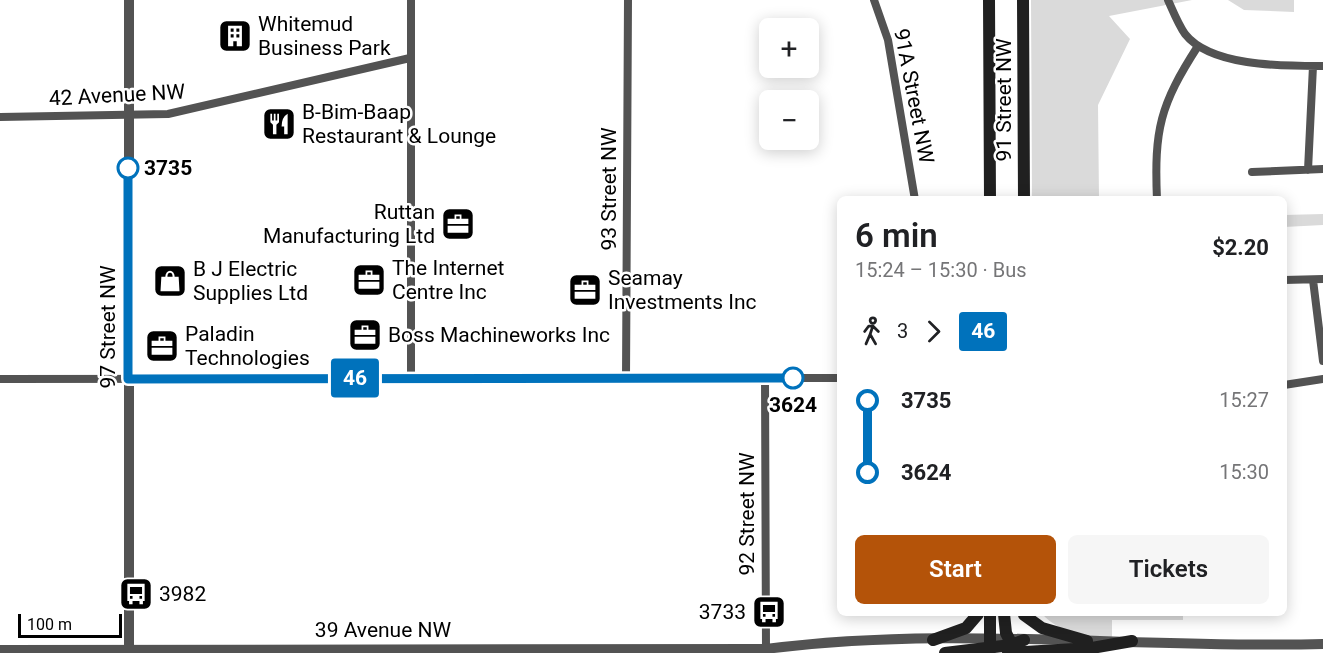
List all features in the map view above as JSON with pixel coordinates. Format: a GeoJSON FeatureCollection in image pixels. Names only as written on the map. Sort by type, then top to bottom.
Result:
{"type":"FeatureCollection","features":[{"type":"Feature","properties":{"kind":"main road","name":"91 Street NW"},"geometry":{"type":"LineString","coordinates":[[989,0],[990,196]]}},
{"type":"Feature","properties":{"kind":"main road","name":"91 Street NW"},"geometry":{"type":"LineString","coordinates":[[1023,0],[1024,196]]}},
{"type":"Feature","properties":{"kind":"main road"},"geometry":{"type":"LineString","coordinates":[[933,640],[966,628],[976,616]]}},
{"type":"Feature","properties":{"kind":"main road"},"geometry":{"type":"LineString","coordinates":[[991,616],[1008,648]]}},
{"type":"Feature","properties":{"kind":"main road"},"geometry":{"type":"LineString","coordinates":[[1004,616],[1008,648]]}},
{"type":"Feature","properties":{"kind":"main road"},"geometry":{"type":"LineString","coordinates":[[1008,648],[1023,616]]}},
{"type":"Feature","properties":{"kind":"main road"},"geometry":{"type":"LineString","coordinates":[[1027,616],[1049,630],[1088,641]]}},
{"type":"Feature","properties":{"kind":"main road"},"geometry":{"type":"LineString","coordinates":[[945,653],[1008,648],[1092,648],[1132,641]]}},
{"type":"Feature","properties":{"kind":"street","name":"97 Street NW"},"geometry":{"type":"LineString","coordinates":[[129,0],[127,117],[129,651]]}},
{"type":"Feature","properties":{"kind":"street"},"geometry":{"type":"LineString","coordinates":[[411,0],[411,378]]}},
{"type":"Feature","properties":{"kind":"street","name":"93 Street NW"},"geometry":{"type":"LineString","coordinates":[[626,378],[628,0]]}},
{"type":"Feature","properties":{"kind":"street","name":"91A Street NW"},"geometry":{"type":"LineString","coordinates":[[874,0],[888,40],[914,196]]}},
{"type":"Feature","properties":{"kind":"street"},"geometry":{"type":"LineString","coordinates":[[1168,0],[1185,33],[1198,46],[1240,62],[1323,66]]}},
{"type":"Feature","properties":{"kind":"street"},"geometry":{"type":"LineString","coordinates":[[1157,196],[1158,126],[1174,84],[1198,46]]}},
{"type":"Feature","properties":{"kind":"street","name":"42 Avenue NW"},"geometry":{"type":"LineString","coordinates":[[0,117],[127,117],[188,111],[410,58]]}},
{"type":"Feature","properties":{"kind":"street"},"geometry":{"type":"LineString","coordinates":[[1308,170],[1313,66]]}},
{"type":"Feature","properties":{"kind":"street"},"geometry":{"type":"LineString","coordinates":[[1252,172],[1323,169]]}},
{"type":"Feature","properties":{"kind":"street"},"geometry":{"type":"LineString","coordinates":[[1287,280],[1323,279]]}},
{"type":"Feature","properties":{"kind":"street"},"geometry":{"type":"LineString","coordinates":[[1313,280],[1323,361]]}},
{"type":"Feature","properties":{"kind":"street","name":"92 Street NW"},"geometry":{"type":"LineString","coordinates":[[765,378],[766,649]]}},
{"type":"Feature","properties":{"kind":"street"},"geometry":{"type":"LineString","coordinates":[[0,379],[837,378]]}},
{"type":"Feature","properties":{"kind":"street"},"geometry":{"type":"LineString","coordinates":[[1287,385],[1323,379]]}},
{"type":"Feature","properties":{"kind":"street","name":"39 Avenue NW"},"geometry":{"type":"LineString","coordinates":[[0,650],[766,649],[800,645],[933,640],[1008,648],[1088,641],[1238,646],[1323,644]]}},
{"type":"Feature","properties":{"kind":"street","name":"39 Avenue NW"},"geometry":{"type":"LineString","coordinates":[[766,649],[786,653]]}},
{"type":"Feature","properties":{"kind":"shaded area"},"geometry":{"type":"Polygon","coordinates":[[[1031,0],[1192,0],[1109,16],[1130,39],[1098,105],[1099,196],[1032,196],[1031,0]]]}},
{"type":"Feature","properties":{"kind":"shaded area"},"geometry":{"type":"Polygon","coordinates":[[[1228,0],[1294,0],[1294,12],[1244,10],[1228,0]]]}},
{"type":"Feature","properties":{"kind":"shaded area"},"geometry":{"type":"Polygon","coordinates":[[[1323,214],[1323,225],[1287,227],[1287,215],[1323,214]]]}},
{"type":"Feature","properties":{"kind":"shaded area"},"geometry":{"type":"Polygon","coordinates":[[[1044,616],[1183,616],[1183,620],[1112,620],[1112,637],[1074,633],[1049,621],[1044,616]]]}},
{"type":"Feature","properties":{"kind":"bus line","name":"46"},"geometry":{"type":"LineString","coordinates":[[128,168],[128,379],[793,378]]}},
{"type":"Feature","properties":{"kind":"place","name":"Whitemud Business Park"},"geometry":{"type":"Point","coordinates":[235,36]}},
{"type":"Feature","properties":{"kind":"place","name":"B-Bim-Baap Restaurant & Lounge"},"geometry":{"type":"Point","coordinates":[279,124]}},
{"type":"Feature","properties":{"kind":"place","name":"3735"},"geometry":{"type":"Point","coordinates":[128,168]}},
{"type":"Feature","properties":{"kind":"place","name":"Ruttan Manufacturing Ltd"},"geometry":{"type":"Point","coordinates":[458,224]}},
{"type":"Feature","properties":{"kind":"place","name":"The Internet Centre Inc"},"geometry":{"type":"Point","coordinates":[369,280]}},
{"type":"Feature","properties":{"kind":"place","name":"B J Electric Supplies Ltd"},"geometry":{"type":"Point","coordinates":[170,281]}},
{"type":"Feature","properties":{"kind":"place","name":"Seamay Investments Inc"},"geometry":{"type":"Point","coordinates":[585,290]}},
{"type":"Feature","properties":{"kind":"place","name":"Boss Machineworks Inc"},"geometry":{"type":"Point","coordinates":[365,335]}},
{"type":"Feature","properties":{"kind":"place","name":"Paladin Technologies"},"geometry":{"type":"Point","coordinates":[162,346]}},
{"type":"Feature","properties":{"kind":"place","name":"3624"},"geometry":{"type":"Point","coordinates":[793,378]}},
{"type":"Feature","properties":{"kind":"place","name":"3982"},"geometry":{"type":"Point","coordinates":[136,594]}},
{"type":"Feature","properties":{"kind":"place","name":"3733"},"geometry":{"type":"Point","coordinates":[769,612]}}]}
